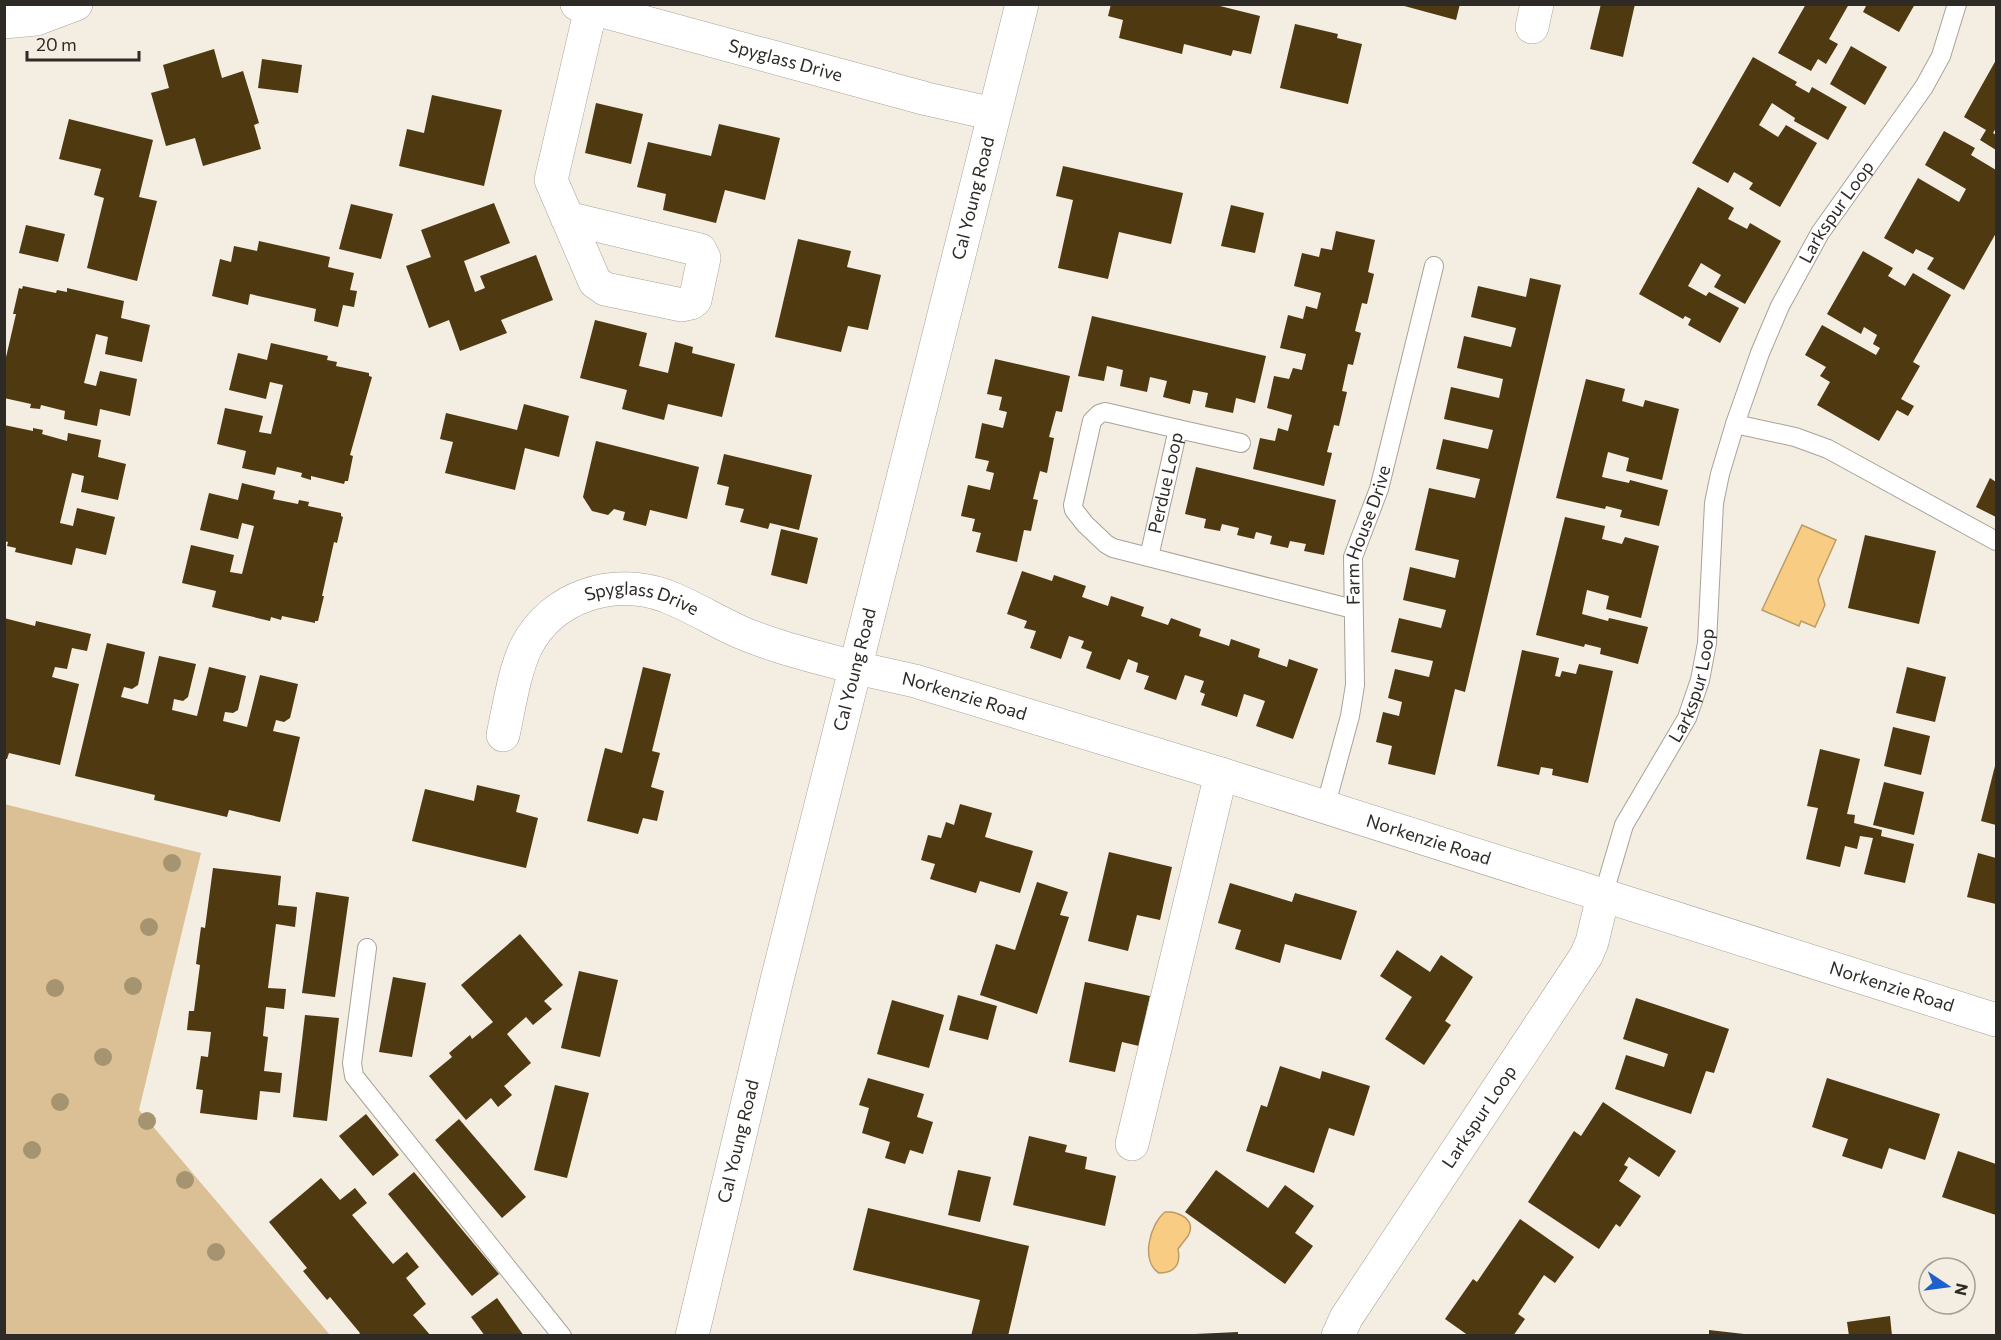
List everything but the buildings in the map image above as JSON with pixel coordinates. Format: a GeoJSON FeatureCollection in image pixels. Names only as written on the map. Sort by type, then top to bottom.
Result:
{"type":"FeatureCollection","features":[{"type":"Feature","properties":{"kind":"street"},"geometry":{"type":"LineString","coordinates":[[6,27],[76,4]]}},
{"type":"Feature","properties":{"kind":"street","name":"Cal Young Road"},"geometry":{"type":"LineString","coordinates":[[692,1335],[776,984],[1022,4]]}},
{"type":"Feature","properties":{"kind":"street"},"geometry":{"type":"LineString","coordinates":[[567,218],[551,180],[584,6]]}},
{"type":"Feature","properties":{"kind":"street","name":"Spyglass Drive"},"geometry":{"type":"LineString","coordinates":[[584,6],[927,99],[994,114]]}},
{"type":"Feature","properties":{"kind":"street","name":"Spyglass Drive"},"geometry":{"type":"LineString","coordinates":[[503,735],[519,666],[533,636],[554,612],[583,595],[597,591],[634,589],[658,594],[761,640],[857,668]]}},
{"type":"Feature","properties":{"kind":"street","name":"Norkenzie Road"},"geometry":{"type":"LineString","coordinates":[[857,668],[915,681],[1221,774],[1996,1020]]}},
{"type":"Feature","properties":{"kind":"street"},"geometry":{"type":"LineString","coordinates":[[1132,1144],[1221,774]]}},
{"type":"Feature","properties":{"kind":"street","name":"Larkspur Loop"},"geometry":{"type":"LineString","coordinates":[[1338,1335],[1346,1318],[1578,970],[1592,942],[1603,896]]}},
{"type":"Feature","properties":{"kind":"lane","name":"Larkspur Loop"},"geometry":{"type":"LineString","coordinates":[[1603,896],[1624,825],[1687,718],[1700,680],[1707,643],[1714,503],[1735,424],[1760,353],[1791,285],[1820,233],[1924,87],[1941,56],[1957,4]]}},
{"type":"Feature","properties":{"kind":"lane","name":"Farm House Drive"},"geometry":{"type":"LineString","coordinates":[[1325,808],[1350,716],[1355,685],[1352,570],[1356,547],[1379,489],[1434,266]]}},
{"type":"Feature","properties":{"kind":"lane","name":"Perdue Loop"},"geometry":{"type":"LineString","coordinates":[[1149,557],[1178,429],[1105,412],[1095,417],[1089,432],[1074,498],[1074,510],[1106,544],[1149,557],[1353,609]]}},
{"type":"Feature","properties":{"kind":"lane"},"geometry":{"type":"LineString","coordinates":[[1735,424],[1795,437],[1828,449],[1996,541]]}},
{"type":"Feature","properties":{"kind":"lane"},"geometry":{"type":"LineString","coordinates":[[1178,429],[1241,443]]}},
{"type":"Feature","properties":{"kind":"lane"},"geometry":{"type":"LineString","coordinates":[[367,948],[352,1064],[354,1076],[562,1335]]}},
{"type":"Feature","properties":{"kind":"shaded area"},"geometry":{"type":"Polygon","coordinates":[[[1802,525],[1836,540],[1818,580],[1825,605],[1815,627],[1801,621],[1799,626],[1762,610],[1802,525]]]}},
{"type":"Feature","properties":{"kind":"shaded area"},"geometry":{"type":"Polygon","coordinates":[[[4,804],[201,853],[139,1110],[330,1335],[5,1335],[4,804]]]}},
{"type":"Feature","properties":{"kind":"shaded area"},"geometry":{"type":"Polygon","coordinates":[[[1165,1212],[1181,1215],[1188,1221],[1190,1230],[1178,1249],[1179,1259],[1176,1267],[1165,1273],[1159,1273],[1150,1260],[1149,1242],[1155,1225],[1165,1212]]]}}]}
